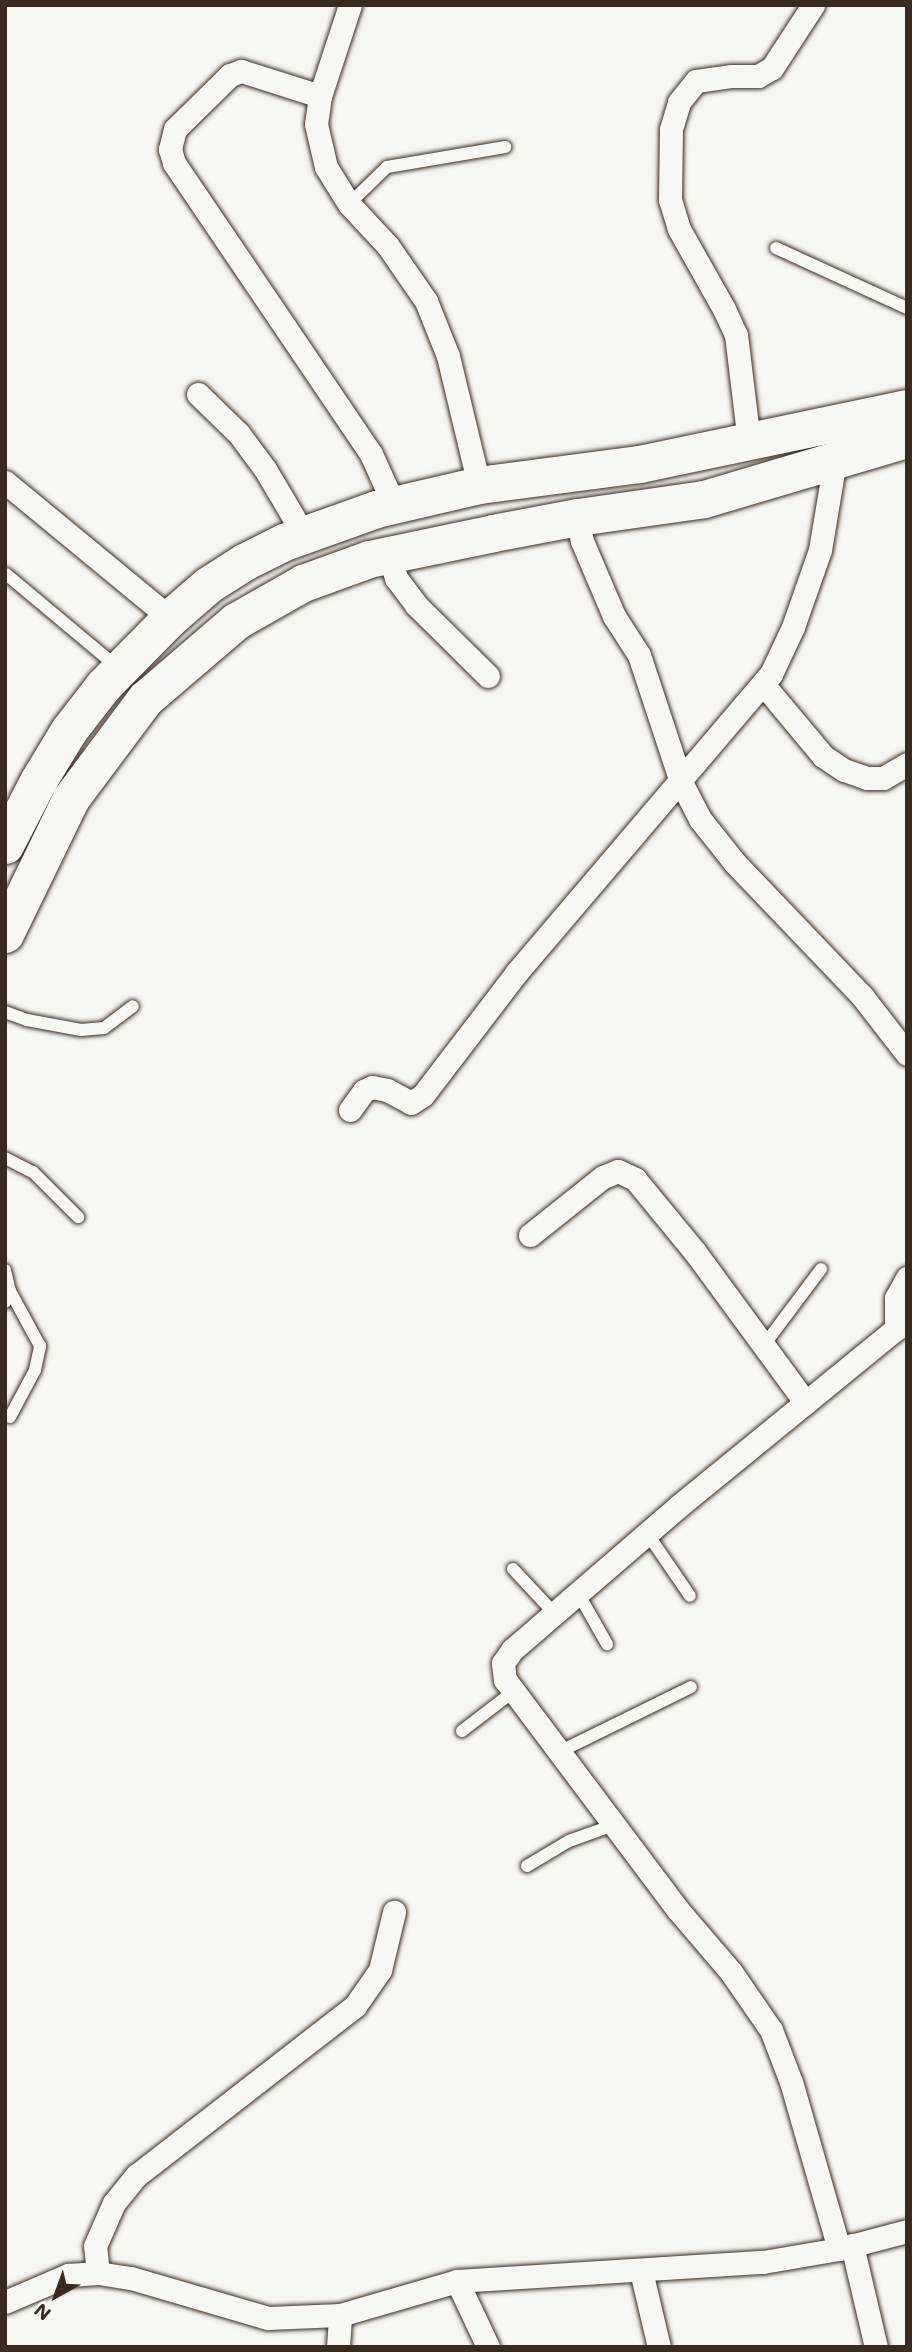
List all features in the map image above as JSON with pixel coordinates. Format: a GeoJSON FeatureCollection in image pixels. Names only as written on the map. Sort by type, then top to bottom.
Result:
{"type":"FeatureCollection","features":[{"type":"Feature","properties":{"kind":"main road"},"geometry":{"type":"LineString","coordinates":[[5,845],[37,781],[69,730],[119,669],[208,585],[244,562],[304,535],[394,506],[479,485],[590,472],[907,408]]}},
{"type":"Feature","properties":{"kind":"main road"},"geometry":{"type":"LineString","coordinates":[[5,934],[71,798],[145,699],[236,621],[303,583],[389,555],[578,517],[704,499],[907,439]]}},
{"type":"Feature","properties":{"kind":"street"},"geometry":{"type":"LineString","coordinates":[[350,5],[320,96],[316,124],[326,167],[349,204],[388,246],[426,300],[449,356],[479,485]]}},
{"type":"Feature","properties":{"kind":"street"},"geometry":{"type":"LineString","coordinates":[[749,442],[736,335],[679,229],[670,200],[671,129],[678,102],[696,81],[731,76],[758,76],[772,68],[813,5]]}},
{"type":"Feature","properties":{"kind":"street"},"geometry":{"type":"LineString","coordinates":[[320,96],[242,71],[230,75],[175,129],[170,149],[174,163],[371,454],[394,506]]}},
{"type":"Feature","properties":{"kind":"street"},"geometry":{"type":"LineString","coordinates":[[198,394],[252,451],[304,535]]}},
{"type":"Feature","properties":{"kind":"street"},"geometry":{"type":"LineString","coordinates":[[349,1110],[365,1091],[372,1087],[387,1090],[411,1103],[423,1095],[517,972],[771,674],[793,627],[820,550],[835,460]]}},
{"type":"Feature","properties":{"kind":"street"},"geometry":{"type":"LineString","coordinates":[[5,482],[170,618]]}},
{"type":"Feature","properties":{"kind":"street"},"geometry":{"type":"LineString","coordinates":[[578,517],[582,541],[614,616],[639,655],[681,782],[700,819],[735,863],[862,996],[907,1054]]}},
{"type":"Feature","properties":{"kind":"street"},"geometry":{"type":"LineString","coordinates":[[389,555],[396,578],[416,605],[488,676]]}},
{"type":"Feature","properties":{"kind":"street"},"geometry":{"type":"LineString","coordinates":[[763,684],[823,756],[844,770],[867,778],[883,778],[907,764]]}},
{"type":"Feature","properties":{"kind":"street"},"geometry":{"type":"LineString","coordinates":[[530,1235],[603,1177],[618,1171],[635,1179],[695,1252],[806,1403]]}},
{"type":"Feature","properties":{"kind":"street"},"geometry":{"type":"LineString","coordinates":[[876,2347],[791,2082],[771,2030],[731,1972],[678,1910],[505,1680],[503,1663],[512,1650],[647,1533],[896,1329],[896,1298],[907,1278]]}},
{"type":"Feature","properties":{"kind":"street"},"geometry":{"type":"LineString","coordinates":[[98,2273],[95,2246],[114,2203],[137,2175],[355,2006],[380,1970],[394,1912]]}},
{"type":"Feature","properties":{"kind":"street"},"geometry":{"type":"LineString","coordinates":[[5,2302],[68,2275],[98,2273],[131,2278],[268,2318],[340,2315],[457,2281],[762,2262],[845,2247],[907,2231]]}},
{"type":"Feature","properties":{"kind":"street"},"geometry":{"type":"LineString","coordinates":[[641,2271],[659,2347]]}},
{"type":"Feature","properties":{"kind":"street"},"geometry":{"type":"LineString","coordinates":[[457,2281],[488,2347]]}},
{"type":"Feature","properties":{"kind":"street"},"geometry":{"type":"LineString","coordinates":[[338,2347],[340,2315]]}},
{"type":"Feature","properties":{"kind":"lane"},"geometry":{"type":"LineString","coordinates":[[349,204],[387,167],[505,147]]}},
{"type":"Feature","properties":{"kind":"lane"},"geometry":{"type":"LineString","coordinates":[[776,247],[907,308]]}},
{"type":"Feature","properties":{"kind":"lane"},"geometry":{"type":"LineString","coordinates":[[6,574],[119,669]]}},
{"type":"Feature","properties":{"kind":"lane"},"geometry":{"type":"LineString","coordinates":[[5,1012],[27,1020],[81,1030],[104,1028],[132,1006]]}},
{"type":"Feature","properties":{"kind":"lane"},"geometry":{"type":"LineString","coordinates":[[5,1158],[33,1172],[78,1217]]}},
{"type":"Feature","properties":{"kind":"lane"},"geometry":{"type":"LineString","coordinates":[[764,1346],[821,1269]]}},
{"type":"Feature","properties":{"kind":"lane"},"geometry":{"type":"LineString","coordinates":[[5,1270],[8,1297],[40,1346],[35,1370],[10,1417]]}},
{"type":"Feature","properties":{"kind":"lane"},"geometry":{"type":"LineString","coordinates":[[647,1533],[690,1596]]}},
{"type":"Feature","properties":{"kind":"lane"},"geometry":{"type":"LineString","coordinates":[[513,1569],[554,1613]]}},
{"type":"Feature","properties":{"kind":"lane"},"geometry":{"type":"LineString","coordinates":[[578,1592],[607,1644]]}},
{"type":"Feature","properties":{"kind":"lane"},"geometry":{"type":"LineString","coordinates":[[559,1752],[691,1687]]}},
{"type":"Feature","properties":{"kind":"lane"},"geometry":{"type":"LineString","coordinates":[[462,1731],[514,1691]]}},
{"type":"Feature","properties":{"kind":"lane"},"geometry":{"type":"LineString","coordinates":[[527,1866],[569,1842],[614,1825]]}}]}
